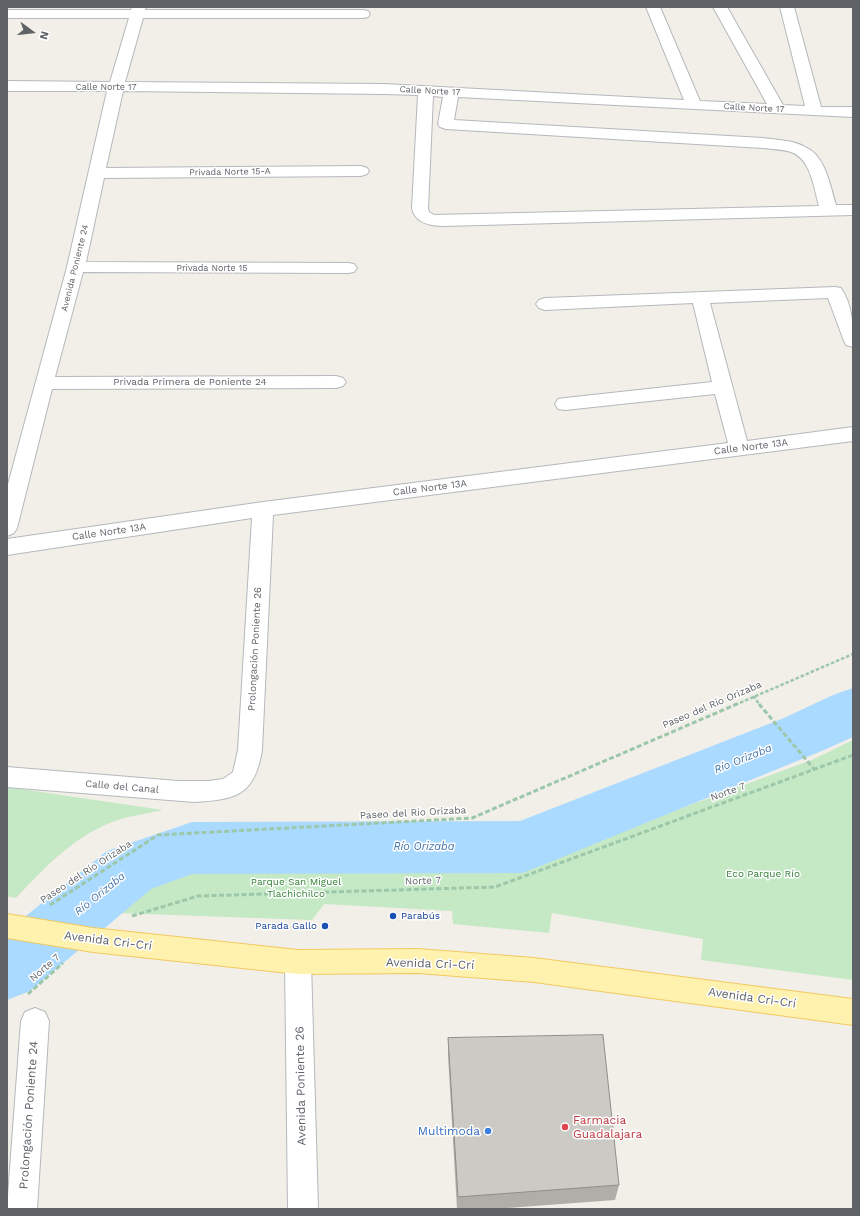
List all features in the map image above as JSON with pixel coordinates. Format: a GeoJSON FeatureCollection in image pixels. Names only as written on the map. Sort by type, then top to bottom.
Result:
{"type":"FeatureCollection","features":[{"type":"Feature","properties":{"kind":"main road","name":"Avenida Cri-Crí"},"geometry":{"type":"LineString","coordinates":[[11,927],[93,940],[298,962],[418,962],[534,970],[853,1012]]}},
{"type":"Feature","properties":{"kind":"street"},"geometry":{"type":"LineString","coordinates":[[653,7],[694,105]]}},
{"type":"Feature","properties":{"kind":"street"},"geometry":{"type":"LineString","coordinates":[[720,7],[778,109]]}},
{"type":"Feature","properties":{"kind":"street"},"geometry":{"type":"LineString","coordinates":[[787,7],[814,111]]}},
{"type":"Feature","properties":{"kind":"street"},"geometry":{"type":"LineString","coordinates":[[7,14],[138,11],[364,14]]}},
{"type":"Feature","properties":{"kind":"street","name":"Avenida Poniente 24"},"geometry":{"type":"LineString","coordinates":[[7,528],[44,382],[76,267],[116,86],[138,11]]}},
{"type":"Feature","properties":{"kind":"street","name":"Calle Norte 17"},"geometry":{"type":"LineString","coordinates":[[7,86],[356,88],[853,112]]}},
{"type":"Feature","properties":{"kind":"street"},"geometry":{"type":"LineString","coordinates":[[426,91],[420,212],[423,217],[436,221],[853,210]]}},
{"type":"Feature","properties":{"kind":"street"},"geometry":{"type":"LineString","coordinates":[[445,130],[451,92]]}},
{"type":"Feature","properties":{"kind":"street"},"geometry":{"type":"LineString","coordinates":[[423,136],[468,125],[763,143],[794,148],[805,153],[812,161],[829,211]]}},
{"type":"Feature","properties":{"kind":"street","name":"Privada Norte 15-A"},"geometry":{"type":"LineString","coordinates":[[98,173],[362,170]]}},
{"type":"Feature","properties":{"kind":"street","name":"Privada Norte 15"},"geometry":{"type":"LineString","coordinates":[[76,267],[348,268]]}},
{"type":"Feature","properties":{"kind":"street"},"geometry":{"type":"LineString","coordinates":[[545,304],[835,292],[853,341]]}},
{"type":"Feature","properties":{"kind":"street"},"geometry":{"type":"LineString","coordinates":[[700,297],[739,449]]}},
{"type":"Feature","properties":{"kind":"street","name":"Privada Primera de Poniente 24"},"geometry":{"type":"LineString","coordinates":[[44,382],[336,382]]}},
{"type":"Feature","properties":{"kind":"street"},"geometry":{"type":"LineString","coordinates":[[565,404],[723,387]]}},
{"type":"Feature","properties":{"kind":"street","name":"Calle Norte 13A"},"geometry":{"type":"LineString","coordinates":[[7,547],[263,510],[853,434]]}},
{"type":"Feature","properties":{"kind":"street","name":"Prolongación Poniente 26"},"geometry":{"type":"LineString","coordinates":[[236,784],[243,776],[248,764],[250,750],[263,510]]}},
{"type":"Feature","properties":{"kind":"street","name":"Calle del Canal"},"geometry":{"type":"LineString","coordinates":[[7,777],[168,790],[219,790],[236,784]]}},
{"type":"Feature","properties":{"kind":"street","name":"Avenida Poniente 26"},"geometry":{"type":"LineString","coordinates":[[298,962],[303,1209]]}},
{"type":"Feature","properties":{"kind":"street","name":"Prolongación Poniente 24"},"geometry":{"type":"LineString","coordinates":[[22,1209],[29,1010]]}},
{"type":"Feature","properties":{"kind":"path","name":"Paseo del Río Orizaba"},"geometry":{"type":"LineString","coordinates":[[11,927],[158,834],[472,818],[853,654]]}},
{"type":"Feature","properties":{"kind":"path"},"geometry":{"type":"LineString","coordinates":[[753,696],[814,769]]}},
{"type":"Feature","properties":{"kind":"path","name":"Norte 7"},"geometry":{"type":"LineString","coordinates":[[29,1010],[61,964],[93,940],[113,921],[198,896],[495,887],[853,755]]}},
{"type":"Feature","properties":{"kind":"green space","name":"Eco Parque Río"},"geometry":{"type":"Polygon","coordinates":[[[853,740],[853,980],[701,960],[703,939],[552,913],[549,933],[453,924],[452,911],[324,904],[312,920],[89,912],[185,857],[314,855],[553,856],[814,759],[853,740]]]}},
{"type":"Feature","properties":{"kind":"green space"},"geometry":{"type":"Polygon","coordinates":[[[7,787],[163,810],[121,819],[91,832],[51,862],[16,898],[7,896],[7,787]]]}},
{"type":"Feature","properties":{"kind":"building"},"geometry":{"type":"Polygon","coordinates":[[[603,1035],[619,1185],[458,1197],[448,1038],[603,1035]]]}},
{"type":"Feature","properties":{"kind":"waterway","name":"Río Orizaba"},"geometry":{"type":"LineString","coordinates":[[7,970],[129,870],[192,848],[522,847],[804,734],[853,711]]}},
{"type":"Feature","properties":{"kind":"place","name":"Parabús"},"geometry":{"type":"Point","coordinates":[393,916]}},
{"type":"Feature","properties":{"kind":"place","name":"Parada Gallo"},"geometry":{"type":"Point","coordinates":[325,926]}},
{"type":"Feature","properties":{"kind":"place","name":"Farmacia Guadalajara"},"geometry":{"type":"Point","coordinates":[565,1127]}},
{"type":"Feature","properties":{"kind":"place","name":"Multimoda"},"geometry":{"type":"Point","coordinates":[488,1131]}},
{"type":"Feature","properties":{"kind":"park label","name":"Parque San Miguel Tlachichilco"},"geometry":{"type":"Point","coordinates":[296,888]}}]}
